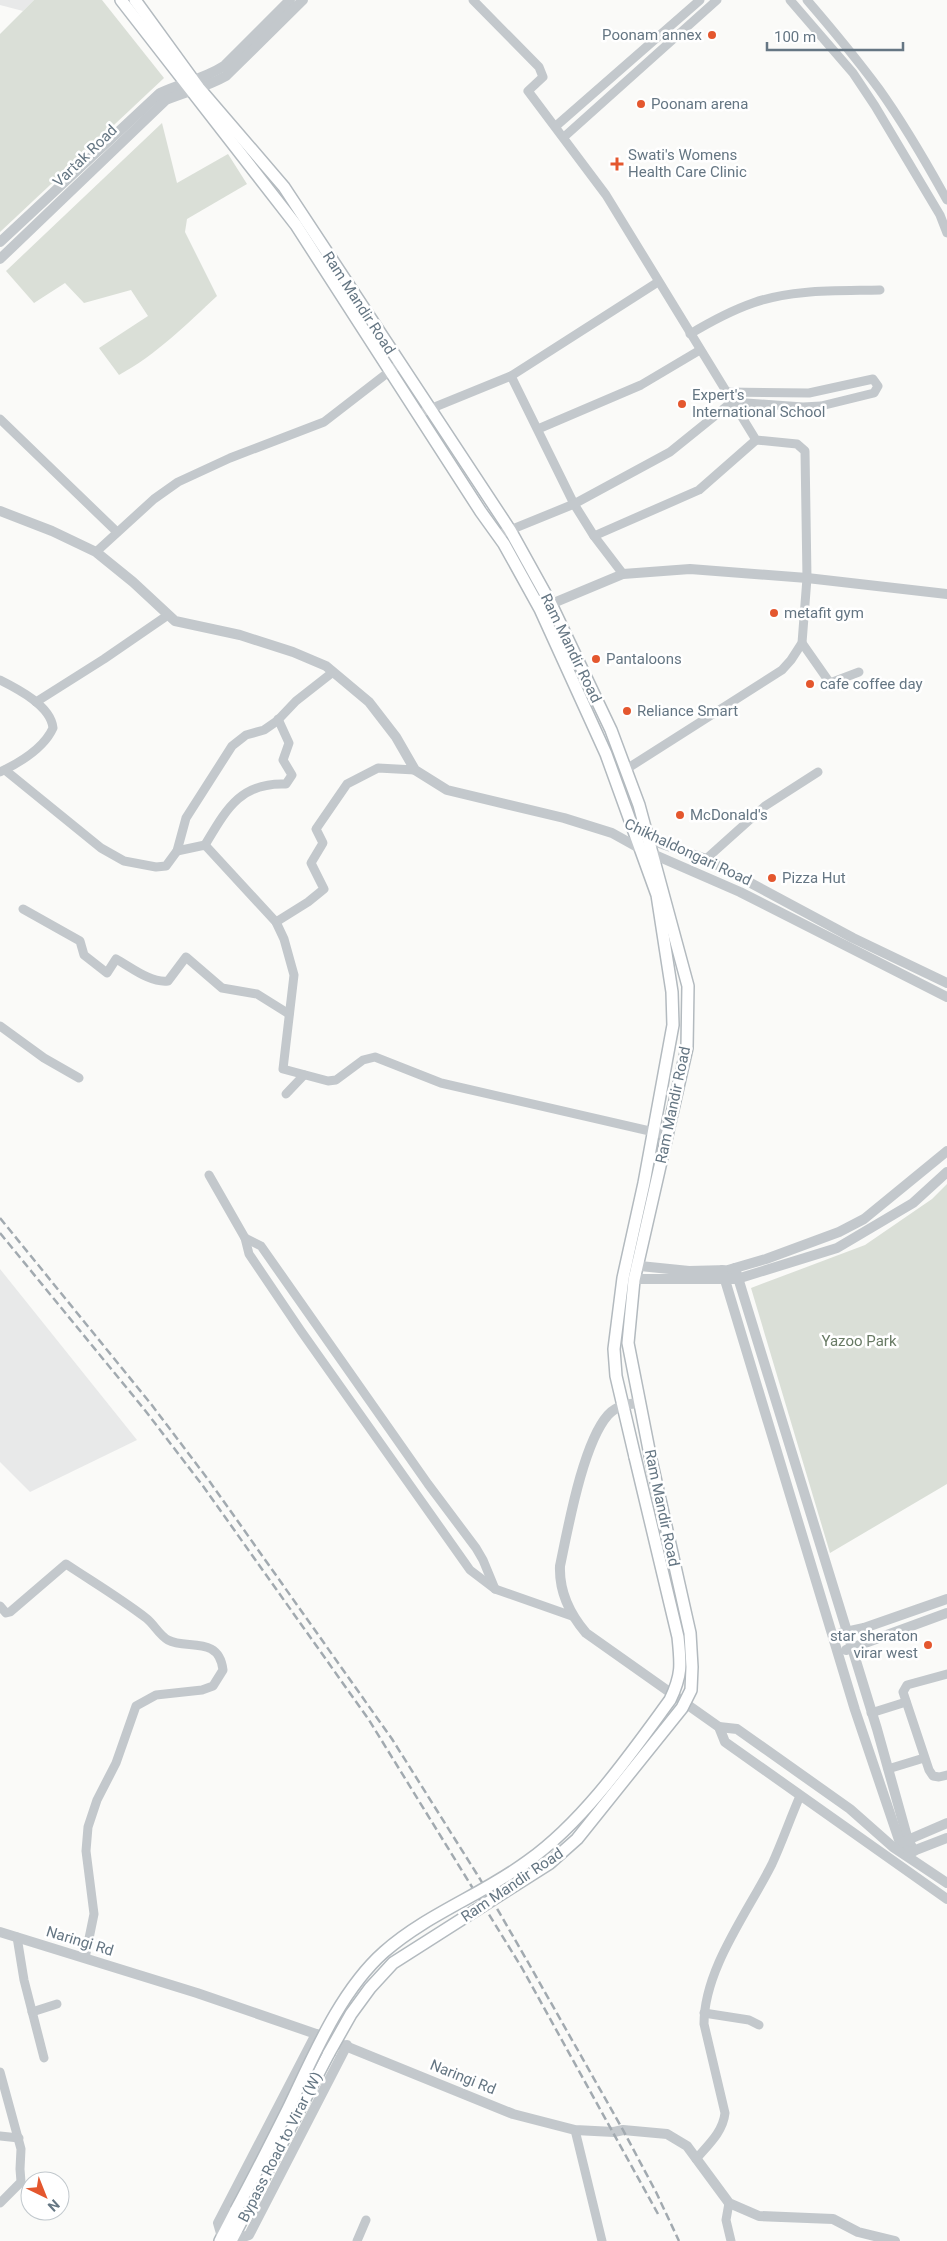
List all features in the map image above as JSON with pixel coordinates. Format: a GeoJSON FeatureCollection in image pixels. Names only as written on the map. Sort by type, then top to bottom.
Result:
{"type":"FeatureCollection","features":[{"type":"Feature","properties":{"kind":"main road"},"geometry":{"type":"LineString","coordinates":[[121,0],[192,85]]}},
{"type":"Feature","properties":{"kind":"main road"},"geometry":{"type":"LineString","coordinates":[[135,0],[192,85],[296,226],[394,367],[419,415],[498,535],[540,609],[606,754],[657,895],[672,992],[672,1025],[632,1265],[614,1349],[616,1376],[678,1637],[681,1664],[678,1682],[670,1700],[578,1818],[558,1838],[526,1863],[419,1926],[383,1952],[365,1972],[340,2006],[226,2240]]}},
{"type":"Feature","properties":{"kind":"main road","name":"Ram Mandir Road"},"geometry":{"type":"LineString","coordinates":[[394,367],[429,408],[510,530],[551,604],[611,730],[639,805],[688,986],[687,1048],[667,1135],[632,1265]]}},
{"type":"Feature","properties":{"kind":"main road","name":"Ram Mandir Road"},"geometry":{"type":"LineString","coordinates":[[329,2053],[351,2014],[370,1988],[393,1963],[550,1863],[577,1839],[682,1708],[691,1690],[690,1633],[650,1455],[628,1343],[629,1279]]}},
{"type":"Feature","properties":{"kind":"main road","name":"Bypass Road to Virar (W)"},"geometry":{"type":"LineString","coordinates":[[241,2212],[329,2053]]}},
{"type":"Feature","properties":{"kind":"street"},"geometry":{"type":"LineString","coordinates":[[192,85],[224,66],[290,0]]}},
{"type":"Feature","properties":{"kind":"street"},"geometry":{"type":"LineString","coordinates":[[192,85],[226,76],[303,0]]}},
{"type":"Feature","properties":{"kind":"street"},"geometry":{"type":"LineString","coordinates":[[556,126],[700,0]]}},
{"type":"Feature","properties":{"kind":"street"},"geometry":{"type":"LineString","coordinates":[[564,137],[717,0]]}},
{"type":"Feature","properties":{"kind":"street"},"geometry":{"type":"LineString","coordinates":[[790,0],[853,73],[940,215],[947,233]]}},
{"type":"Feature","properties":{"kind":"street"},"geometry":{"type":"LineString","coordinates":[[807,0],[846,45],[893,111],[947,200]]}},
{"type":"Feature","properties":{"kind":"street"},"geometry":{"type":"LineString","coordinates":[[478,2],[539,67],[543,77],[528,91],[556,126],[606,196],[756,440]]}},
{"type":"Feature","properties":{"kind":"street","name":"Vartak Road"},"geometry":{"type":"LineString","coordinates":[[0,242],[160,93],[192,85]]}},
{"type":"Feature","properties":{"kind":"street","name":"Vartak Road"},"geometry":{"type":"LineString","coordinates":[[0,258],[166,100],[192,85]]}},
{"type":"Feature","properties":{"kind":"street"},"geometry":{"type":"LineString","coordinates":[[882,118],[893,111]]}},
{"type":"Feature","properties":{"kind":"street"},"geometry":{"type":"LineString","coordinates":[[915,173],[927,165]]}},
{"type":"Feature","properties":{"kind":"street"},"geometry":{"type":"LineString","coordinates":[[419,415],[429,408],[512,376],[658,282]]}},
{"type":"Feature","properties":{"kind":"street"},"geometry":{"type":"LineString","coordinates":[[690,334],[719,317],[754,303],[799,294],[880,290]]}},
{"type":"Feature","properties":{"kind":"street"},"geometry":{"type":"LineString","coordinates":[[538,429],[642,384],[700,350]]}},
{"type":"Feature","properties":{"kind":"street"},"geometry":{"type":"LineString","coordinates":[[96,552],[154,499],[178,482],[230,458],[324,422],[394,367]]}},
{"type":"Feature","properties":{"kind":"street"},"geometry":{"type":"LineString","coordinates":[[512,376],[574,504],[594,536],[623,574]]}},
{"type":"Feature","properties":{"kind":"street"},"geometry":{"type":"LineString","coordinates":[[498,535],[574,504],[670,452],[732,402],[804,407],[833,404],[874,393],[878,386],[877,382],[868,380],[809,393],[726,392]]}},
{"type":"Feature","properties":{"kind":"street"},"geometry":{"type":"LineString","coordinates":[[846,385],[851,399]]}},
{"type":"Feature","properties":{"kind":"street"},"geometry":{"type":"LineString","coordinates":[[0,419],[116,532]]}},
{"type":"Feature","properties":{"kind":"street"},"geometry":{"type":"LineString","coordinates":[[594,536],[698,490],[756,440],[797,444],[805,451],[807,578],[802,643],[782,670],[625,770]]}},
{"type":"Feature","properties":{"kind":"street"},"geometry":{"type":"LineString","coordinates":[[0,511],[52,531],[96,552],[133,582],[168,615],[182,624],[240,636],[293,652],[326,666],[369,702],[396,737],[416,770],[447,790],[564,818],[612,833]]}},
{"type":"Feature","properties":{"kind":"street"},"geometry":{"type":"LineString","coordinates":[[551,604],[623,574],[690,569],[807,578],[947,594]]}},
{"type":"Feature","properties":{"kind":"street"},"geometry":{"type":"LineString","coordinates":[[36,702],[104,659],[168,615]]}},
{"type":"Feature","properties":{"kind":"street"},"geometry":{"type":"LineString","coordinates":[[802,643],[830,683],[858,672]]}},
{"type":"Feature","properties":{"kind":"street"},"geometry":{"type":"LineString","coordinates":[[0,680],[25,692],[52,721],[53,728],[50,735],[19,762],[3,771],[101,848],[124,861],[156,867],[166,866],[177,851],[186,818],[232,746],[246,735],[264,730],[333,672]]}},
{"type":"Feature","properties":{"kind":"street"},"geometry":{"type":"LineString","coordinates":[[177,851],[205,845],[226,810],[252,789],[268,784],[286,784],[292,775],[282,760],[289,743],[278,719]]}},
{"type":"Feature","properties":{"kind":"street"},"geometry":{"type":"LineString","coordinates":[[276,922],[308,902],[324,889],[311,863],[323,843],[316,829],[347,784],[378,768],[416,770]]}},
{"type":"Feature","properties":{"kind":"street"},"geometry":{"type":"LineString","coordinates":[[706,859],[765,806],[818,772]]}},
{"type":"Feature","properties":{"kind":"street","name":"Chikhaldongari Road"},"geometry":{"type":"LineString","coordinates":[[612,833],[634,835],[706,859],[853,938],[947,983]]}},
{"type":"Feature","properties":{"kind":"street","name":"Chikhaldongari Road"},"geometry":{"type":"LineString","coordinates":[[612,833],[639,848],[748,896],[947,997]]}},
{"type":"Feature","properties":{"kind":"street"},"geometry":{"type":"LineString","coordinates":[[205,845],[276,922],[284,939],[294,975],[283,1069],[328,1081],[336,1080],[363,1060],[375,1057],[442,1083],[667,1135]]}},
{"type":"Feature","properties":{"kind":"street"},"geometry":{"type":"LineString","coordinates":[[23,908],[80,941],[84,956],[107,973],[116,959],[149,977],[161,982],[168,982],[186,958],[222,988],[257,994],[289,1014]]}},
{"type":"Feature","properties":{"kind":"street"},"geometry":{"type":"LineString","coordinates":[[0,1026],[44,1058],[79,1078]]}},
{"type":"Feature","properties":{"kind":"street"},"geometry":{"type":"LineString","coordinates":[[286,1094],[304,1075]]}},
{"type":"Feature","properties":{"kind":"street"},"geometry":{"type":"LineString","coordinates":[[629,1279],[723,1275],[735,1268],[766,1259],[839,1232],[864,1219],[947,1151]]}},
{"type":"Feature","properties":{"kind":"street"},"geometry":{"type":"LineString","coordinates":[[632,1265],[723,1275],[737,1279],[837,1248],[913,1203],[947,1172]]}},
{"type":"Feature","properties":{"kind":"street"},"geometry":{"type":"LineString","coordinates":[[209,1175],[245,1238],[249,1254],[470,1570],[495,1589],[572,1616]]}},
{"type":"Feature","properties":{"kind":"street"},"geometry":{"type":"LineString","coordinates":[[245,1238],[261,1246],[476,1548],[495,1589]]}},
{"type":"Feature","properties":{"kind":"street"},"geometry":{"type":"LineString","coordinates":[[735,1268],[872,1713],[888,1769],[900,1843]]}},
{"type":"Feature","properties":{"kind":"street"},"geometry":{"type":"LineString","coordinates":[[723,1275],[855,1710],[900,1843],[909,1853]]}},
{"type":"Feature","properties":{"kind":"street"},"geometry":{"type":"LineString","coordinates":[[344,1391],[356,1382]]}},
{"type":"Feature","properties":{"kind":"street"},"geometry":{"type":"LineString","coordinates":[[639,1403],[623,1404],[608,1414],[597,1431],[587,1457],[560,1566],[560,1583],[572,1616],[586,1632],[719,1727],[737,1729],[850,1810],[900,1843],[909,1853],[947,1883]]}},
{"type":"Feature","properties":{"kind":"street"},"geometry":{"type":"LineString","coordinates":[[0,1606],[6,1613],[10,1612],[66,1564],[148,1619],[168,1640],[201,1644],[214,1653],[222,1662],[223,1670],[213,1686],[202,1690],[156,1695],[136,1706],[116,1763],[97,1800],[88,1827],[86,1851],[94,1914],[86,1958]]}},
{"type":"Feature","properties":{"kind":"street"},"geometry":{"type":"LineString","coordinates":[[833,1635],[947,1599]]}},
{"type":"Feature","properties":{"kind":"street"},"geometry":{"type":"LineString","coordinates":[[839,1654],[947,1613]]}},
{"type":"Feature","properties":{"kind":"street"},"geometry":{"type":"LineString","coordinates":[[947,1674],[907,1685],[903,1692],[924,1758],[933,1776],[947,1776]]}},
{"type":"Feature","properties":{"kind":"street"},"geometry":{"type":"LineString","coordinates":[[872,1713],[906,1702]]}},
{"type":"Feature","properties":{"kind":"street"},"geometry":{"type":"LineString","coordinates":[[719,1727],[725,1742],[947,1899]]}},
{"type":"Feature","properties":{"kind":"street"},"geometry":{"type":"LineString","coordinates":[[888,1769],[924,1758]]}},
{"type":"Feature","properties":{"kind":"street"},"geometry":{"type":"LineString","coordinates":[[696,2159],[720,2132],[724,2123],[725,2113],[723,2098],[706,2036],[704,2013],[713,1978],[772,1863],[800,1796]]}},
{"type":"Feature","properties":{"kind":"street"},"geometry":{"type":"LineString","coordinates":[[879,1852],[947,1823]]}},
{"type":"Feature","properties":{"kind":"street"},"geometry":{"type":"LineString","coordinates":[[892,1861],[947,1838]]}},
{"type":"Feature","properties":{"kind":"street","name":"Naringi Rd"},"geometry":{"type":"LineString","coordinates":[[0,1932],[86,1958],[316,2034],[513,2114],[575,2130],[614,2132],[623,2130],[667,2134],[687,2146],[729,2203],[759,2216],[833,2219],[858,2232],[895,2241]]}},
{"type":"Feature","properties":{"kind":"street"},"geometry":{"type":"LineString","coordinates":[[17,1937],[24,1980],[44,2058]]}},
{"type":"Feature","properties":{"kind":"street"},"geometry":{"type":"LineString","coordinates":[[32,2012],[57,2004]]}},
{"type":"Feature","properties":{"kind":"street"},"geometry":{"type":"LineString","coordinates":[[704,2013],[748,2020],[759,2025]]}},
{"type":"Feature","properties":{"kind":"street"},"geometry":{"type":"LineString","coordinates":[[316,2034],[218,2223],[226,2240],[248,2235],[347,2045]]}},
{"type":"Feature","properties":{"kind":"street"},"geometry":{"type":"LineString","coordinates":[[0,2072],[22,2148],[21,2182],[0,2203]]}},
{"type":"Feature","properties":{"kind":"street"},"geometry":{"type":"LineString","coordinates":[[575,2130],[602,2241]]}},
{"type":"Feature","properties":{"kind":"street"},"geometry":{"type":"LineString","coordinates":[[0,2136],[18,2138]]}},
{"type":"Feature","properties":{"kind":"street"},"geometry":{"type":"LineString","coordinates":[[729,2203],[726,2220],[732,2241]]}},
{"type":"Feature","properties":{"kind":"street"},"geometry":{"type":"LineString","coordinates":[[357,2241],[366,2220]]}},
{"type":"Feature","properties":{"kind":"shaded area"},"geometry":{"type":"Polygon","coordinates":[[[0,0],[34,0],[23,11],[0,5],[0,0]]]}},
{"type":"Feature","properties":{"kind":"shaded area"},"geometry":{"type":"Polygon","coordinates":[[[0,1269],[137,1440],[30,1492],[0,1462],[0,1269]]]}},
{"type":"Feature","properties":{"kind":"green space"},"geometry":{"type":"Polygon","coordinates":[[[34,0],[102,0],[164,78],[0,232],[0,34],[34,0]]]}},
{"type":"Feature","properties":{"kind":"green space"},"geometry":{"type":"Polygon","coordinates":[[[162,123],[177,183],[228,154],[247,184],[187,219],[185,232],[217,296],[158,349],[119,375],[99,348],[148,316],[131,290],[84,303],[65,283],[34,303],[6,271],[162,123]]]}},
{"type":"Feature","properties":{"kind":"green space","name":"Yazoo Park"},"geometry":{"type":"Polygon","coordinates":[[[947,1184],[947,1484],[830,1553],[751,1288],[865,1245],[932,1199],[947,1184]]]}},
{"type":"Feature","properties":{"kind":"railway"},"geometry":{"type":"LineString","coordinates":[[0,1218],[151,1404],[210,1482],[392,1739],[480,1879],[529,1964],[623,2130],[656,2192],[679,2241]]}},
{"type":"Feature","properties":{"kind":"railway"},"geometry":{"type":"LineString","coordinates":[[0,1233],[144,1409],[203,1486],[369,1720],[522,1968],[658,2214]]}},
{"type":"Feature","properties":{"kind":"place","name":"Poonam annex"},"geometry":{"type":"Point","coordinates":[712,35]}},
{"type":"Feature","properties":{"kind":"place","name":"Poonam arena"},"geometry":{"type":"Point","coordinates":[641,104]}},
{"type":"Feature","properties":{"kind":"place","name":"Swati's Womens Health Care Clinic"},"geometry":{"type":"Point","coordinates":[617,164]}},
{"type":"Feature","properties":{"kind":"place","name":"Expert's International School"},"geometry":{"type":"Point","coordinates":[682,404]}},
{"type":"Feature","properties":{"kind":"place","name":"metafit gym"},"geometry":{"type":"Point","coordinates":[774,613]}},
{"type":"Feature","properties":{"kind":"place","name":"Pantaloons"},"geometry":{"type":"Point","coordinates":[596,659]}},
{"type":"Feature","properties":{"kind":"place","name":"cafe coffee day"},"geometry":{"type":"Point","coordinates":[810,684]}},
{"type":"Feature","properties":{"kind":"place","name":"Reliance Smart"},"geometry":{"type":"Point","coordinates":[627,711]}},
{"type":"Feature","properties":{"kind":"place","name":"McDonald's"},"geometry":{"type":"Point","coordinates":[680,815]}},
{"type":"Feature","properties":{"kind":"place","name":"Pizza Hut"},"geometry":{"type":"Point","coordinates":[772,878]}},
{"type":"Feature","properties":{"kind":"place","name":"star sheraton virar west"},"geometry":{"type":"Point","coordinates":[928,1645]}}]}
